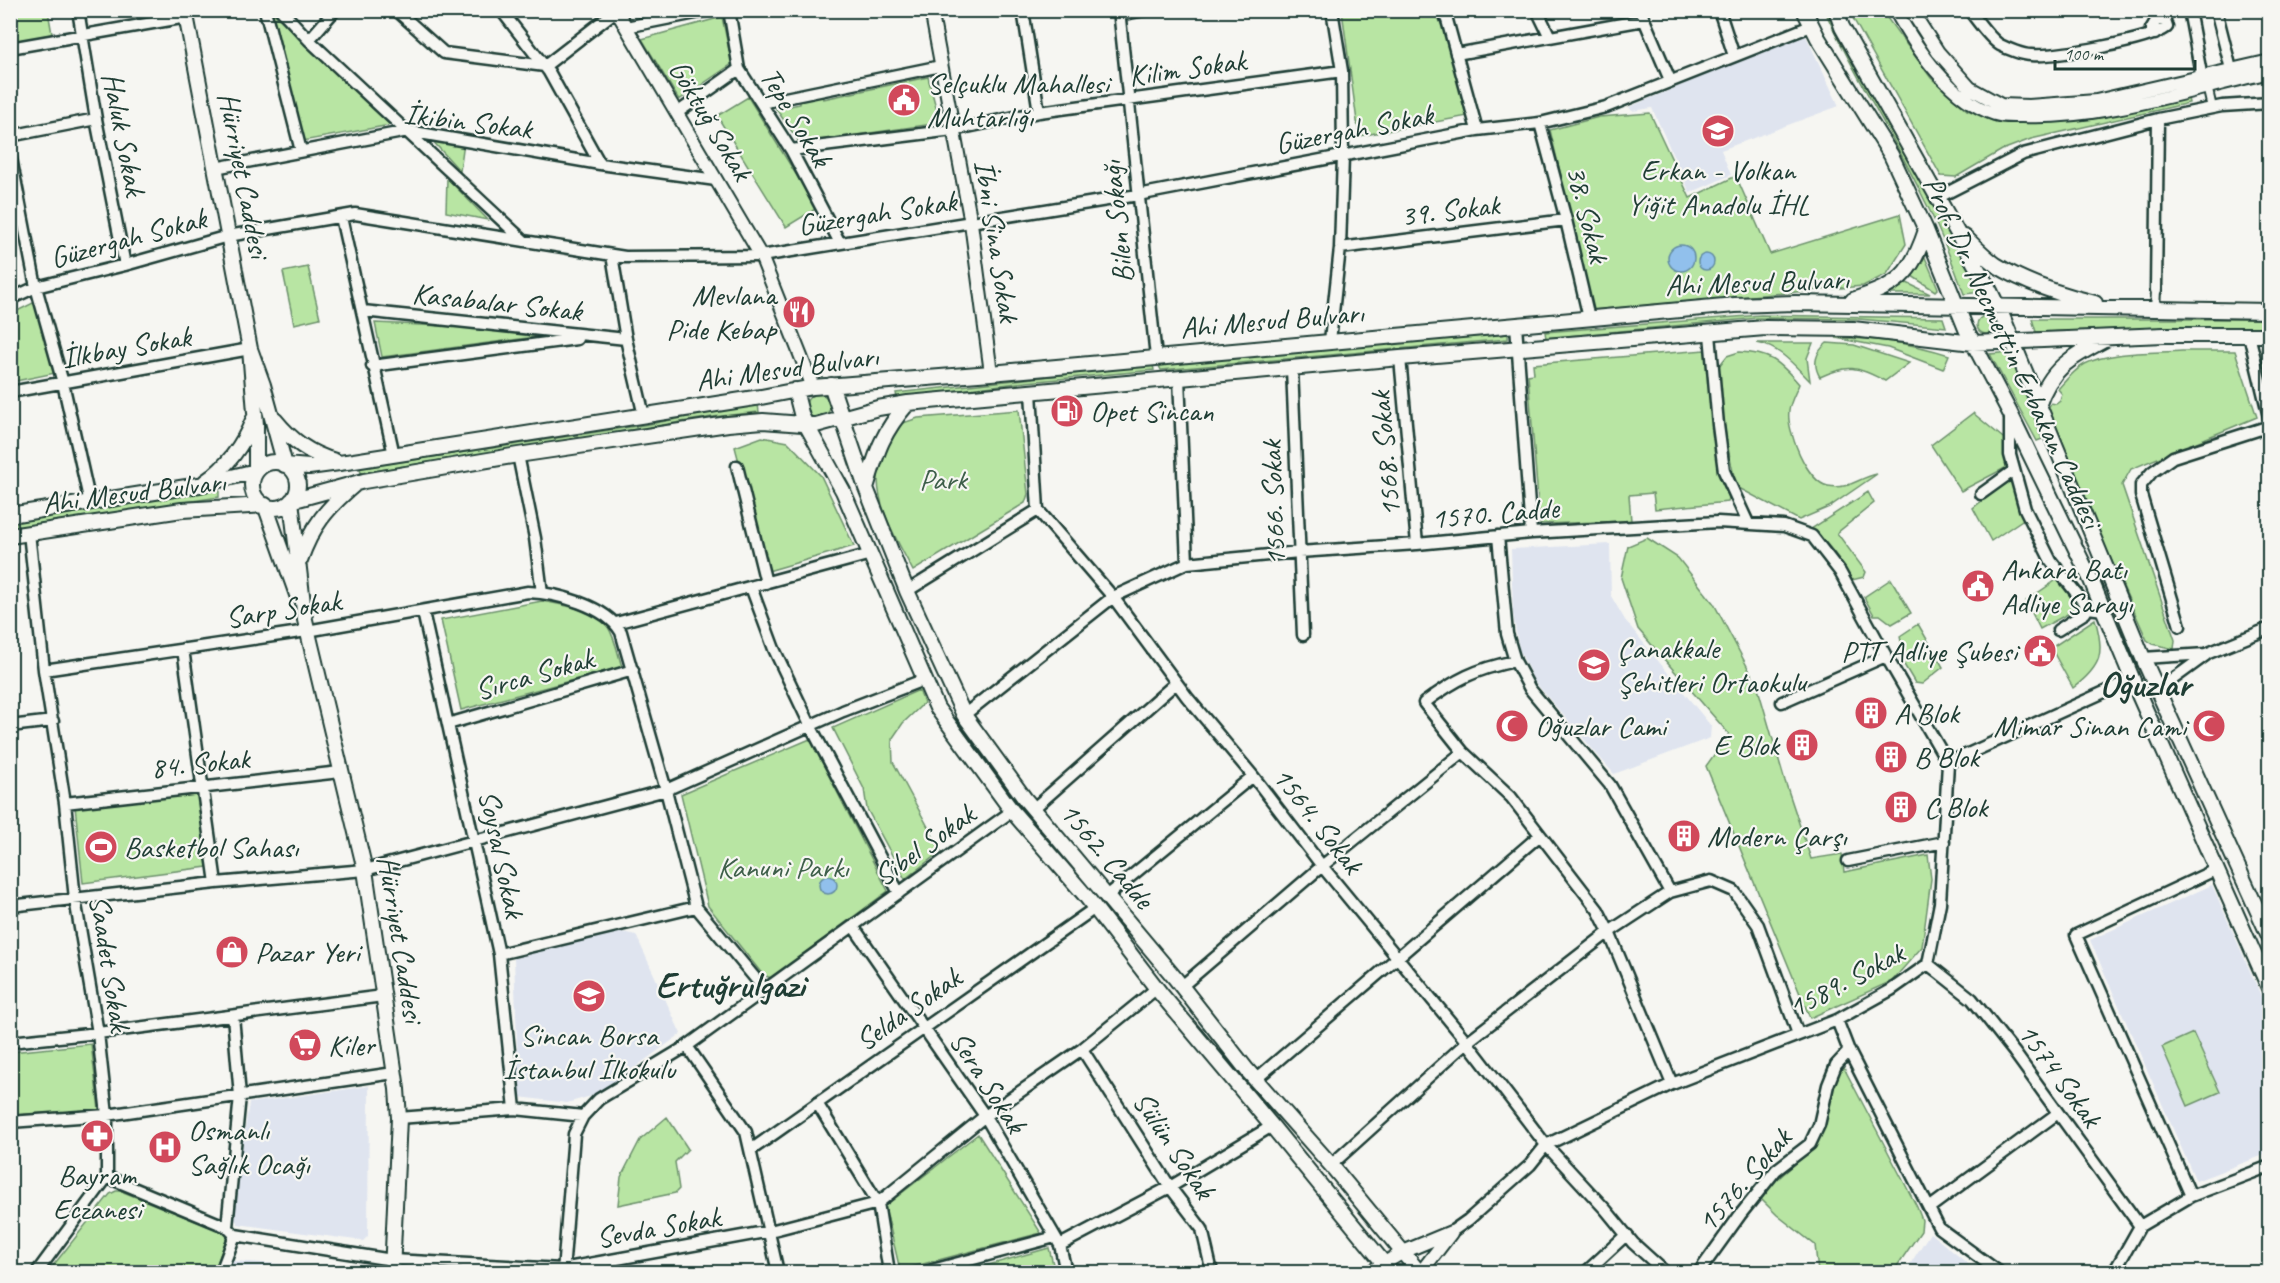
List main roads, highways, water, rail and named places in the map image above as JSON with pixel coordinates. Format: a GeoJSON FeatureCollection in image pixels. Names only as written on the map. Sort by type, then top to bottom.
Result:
{"type":"FeatureCollection","features":[{"type":"Feature","properties":{"kind":"main road","name":"Prof. Dr. Necmettin Erbakan Caddesi"},"geometry":{"type":"LineString","coordinates":[[1804,10],[1811,26],[1891,156],[1926,230],[1973,343],[2010,412],[2077,550],[2270,990]]}},
{"type":"Feature","properties":{"kind":"main road","name":"Prof. Dr. Necmettin Erbakan Caddesi"},"geometry":{"type":"LineString","coordinates":[[1836,10],[1842,27],[1997,306],[2143,658],[2270,938]]}},
{"type":"Feature","properties":{"kind":"main road","name":"Hürriyet Caddesi"},"geometry":{"type":"LineString","coordinates":[[186,14],[250,349]]}},
{"type":"Feature","properties":{"kind":"main road"},"geometry":{"type":"LineString","coordinates":[[1954,227],[1996,264],[2017,276],[2078,299],[2121,310]]}},
{"type":"Feature","properties":{"kind":"main road"},"geometry":{"type":"LineString","coordinates":[[1841,304],[1876,293],[1896,282],[1915,261],[1926,230]]}},
{"type":"Feature","properties":{"kind":"main road","name":"Ahi Mesud Bulvarı"},"geometry":{"type":"LineString","coordinates":[[10,515],[199,485],[256,471],[270,463],[309,467],[831,385],[991,373],[1735,305],[1841,304],[2270,311]]}},
{"type":"Feature","properties":{"kind":"main road","name":"Ahi Mesud Bulvarı"},"geometry":{"type":"LineString","coordinates":[[10,536],[182,510],[265,506],[276,508],[291,501],[357,482],[518,455],[728,424],[763,422],[824,424],[878,408],[908,403],[1400,358],[1765,328],[1877,331],[1973,343],[2109,337],[2270,335]]}},
{"type":"Feature","properties":{"kind":"main road"},"geometry":{"type":"LineString","coordinates":[[2038,406],[2057,369],[2076,355],[2109,337]]}},
{"type":"Feature","properties":{"kind":"main road"},"geometry":{"type":"LineString","coordinates":[[250,349],[256,471]]}},
{"type":"Feature","properties":{"kind":"main road"},"geometry":{"type":"LineString","coordinates":[[250,349],[263,385],[285,465],[293,471],[297,481],[297,492],[291,501],[306,626]]}},
{"type":"Feature","properties":{"kind":"main road","name":"1562. Cadde"},"geometry":{"type":"LineString","coordinates":[[831,385],[866,488],[907,591],[964,715],[1033,809],[1182,986],[1255,1080],[1331,1165],[1420,1272]]}},
{"type":"Feature","properties":{"kind":"main road","name":"1562. Cadde"},"geometry":{"type":"LineString","coordinates":[[795,390],[798,406],[806,425],[843,491],[937,708],[1012,811],[1095,908],[1156,988],[1388,1268]]}},
{"type":"Feature","properties":{"kind":"main road"},"geometry":{"type":"LineString","coordinates":[[866,488],[885,432],[908,403]]}},
{"type":"Feature","properties":{"kind":"main road"},"geometry":{"type":"LineString","coordinates":[[199,485],[218,472],[235,453],[255,415]]}},
{"type":"Feature","properties":{"kind":"main road"},"geometry":{"type":"LineString","coordinates":[[271,415],[285,432],[306,449],[319,456],[343,462]]}},
{"type":"Feature","properties":{"kind":"main road","name":"Ahi Mesud Bulvarı"},"geometry":{"type":"LineString","coordinates":[[256,471],[252,488],[256,498],[265,506]]}},
{"type":"Feature","properties":{"kind":"main road"},"geometry":{"type":"LineString","coordinates":[[299,562],[311,532],[320,518],[357,482]]}},
{"type":"Feature","properties":{"kind":"main road"},"geometry":{"type":"LineString","coordinates":[[265,506],[306,626]]}},
{"type":"Feature","properties":{"kind":"main road","name":"Hürriyet Caddesi"},"geometry":{"type":"LineString","coordinates":[[306,626],[365,870],[394,1073],[399,1118],[392,1266]]}},
{"type":"Feature","properties":{"kind":"water"},"geometry":{"type":"Polygon","coordinates":[[[1681,245],[1690,249],[1694,258],[1690,267],[1681,271],[1672,267],[1668,258],[1672,249],[1681,245]]]}},
{"type":"Feature","properties":{"kind":"water"},"geometry":{"type":"Polygon","coordinates":[[[1706,254],[1714,262],[1706,270],[1698,262],[1706,254]]]}},
{"type":"Feature","properties":{"kind":"water"},"geometry":{"type":"Polygon","coordinates":[[[824,876],[832,876],[837,881],[835,892],[824,894],[819,889],[819,881],[824,876]]]}},
{"type":"Feature","properties":{"kind":"place","name":"Selçuklu Mahallesi Muhtarlığı"},"geometry":{"type":"Point","coordinates":[904,100]}},
{"type":"Feature","properties":{"kind":"place","name":"Erkan - Volkan Yiğit Anadolu İHL"},"geometry":{"type":"Point","coordinates":[1718,131]}},
{"type":"Feature","properties":{"kind":"place","name":"Mevlana Pide Kebap"},"geometry":{"type":"Point","coordinates":[799,312]}},
{"type":"Feature","properties":{"kind":"place","name":"Opet Sincan"},"geometry":{"type":"Point","coordinates":[1067,411]}},
{"type":"Feature","properties":{"kind":"place","name":"Ankara Batı Adliye Sarayı"},"geometry":{"type":"Point","coordinates":[1978,586]}},
{"type":"Feature","properties":{"kind":"place","name":"PTT Adliye Şubesi"},"geometry":{"type":"Point","coordinates":[2040,651]}},
{"type":"Feature","properties":{"kind":"place","name":"Çanakkale Şehitleri Ortaokulu"},"geometry":{"type":"Point","coordinates":[1594,665]}},
{"type":"Feature","properties":{"kind":"place","name":"A Blok"},"geometry":{"type":"Point","coordinates":[1871,713]}},
{"type":"Feature","properties":{"kind":"place","name":"Oğuzlar Cami"},"geometry":{"type":"Point","coordinates":[1512,726]}},
{"type":"Feature","properties":{"kind":"place","name":"Mimar Sinan Cami"},"geometry":{"type":"Point","coordinates":[2209,726]}},
{"type":"Feature","properties":{"kind":"place","name":"E Blok"},"geometry":{"type":"Point","coordinates":[1802,745]}},
{"type":"Feature","properties":{"kind":"place","name":"B Blok"},"geometry":{"type":"Point","coordinates":[1891,757]}},
{"type":"Feature","properties":{"kind":"place","name":"C Blok"},"geometry":{"type":"Point","coordinates":[1901,807]}},
{"type":"Feature","properties":{"kind":"place","name":"Modern Çarşı"},"geometry":{"type":"Point","coordinates":[1684,836]}},
{"type":"Feature","properties":{"kind":"place","name":"Basketbol Sahası"},"geometry":{"type":"Point","coordinates":[101,847]}},
{"type":"Feature","properties":{"kind":"place","name":"Pazar Yeri"},"geometry":{"type":"Point","coordinates":[232,952]}},
{"type":"Feature","properties":{"kind":"place","name":"Sincan Borsa İstanbul İlkokulu"},"geometry":{"type":"Point","coordinates":[589,996]}},
{"type":"Feature","properties":{"kind":"place","name":"Kiler"},"geometry":{"type":"Point","coordinates":[305,1045]}},
{"type":"Feature","properties":{"kind":"place","name":"Bayram Eczanesi"},"geometry":{"type":"Point","coordinates":[97,1136]}},
{"type":"Feature","properties":{"kind":"place","name":"Osmanlı Sağlık Ocağı"},"geometry":{"type":"Point","coordinates":[165,1147]}},
{"type":"Feature","properties":{"kind":"district","name":"Oğuzlar"},"geometry":{"type":"Point","coordinates":[2145,684]}},
{"type":"Feature","properties":{"kind":"district","name":"Ertuğrulgazi"},"geometry":{"type":"Point","coordinates":[730,985]}},
{"type":"Feature","properties":{"kind":"park label","name":"Park"},"geometry":{"type":"Point","coordinates":[943,479]}},
{"type":"Feature","properties":{"kind":"park label","name":"Kanuni Parkı"},"geometry":{"type":"Point","coordinates":[783,867]}}]}
